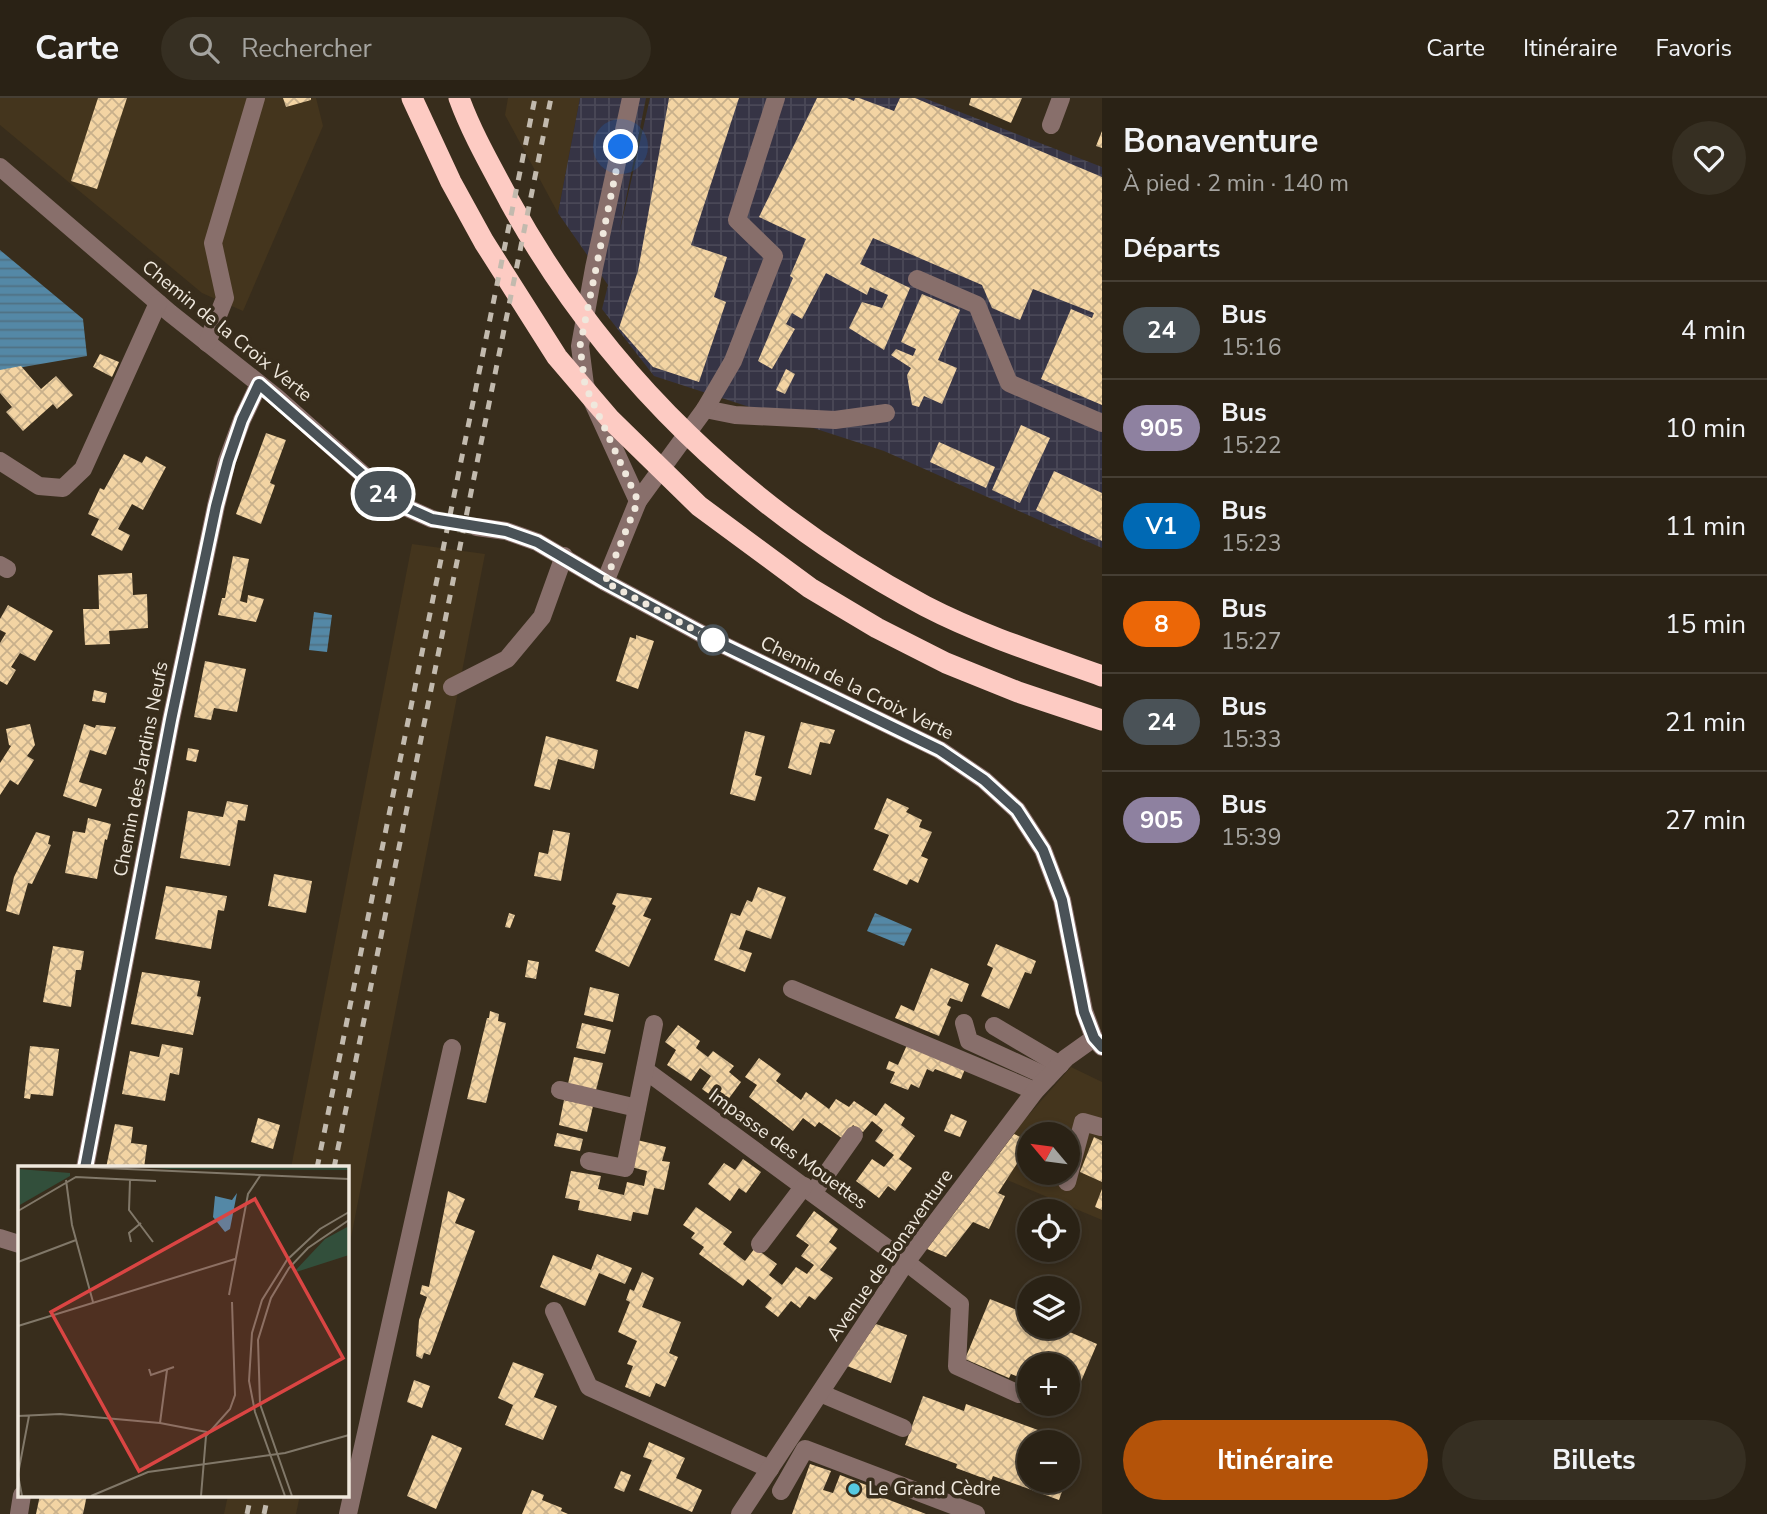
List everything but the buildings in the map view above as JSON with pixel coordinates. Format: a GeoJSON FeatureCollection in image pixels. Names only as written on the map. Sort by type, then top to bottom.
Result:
{"type":"FeatureCollection","features":[{"type":"Feature","properties":{"kind":"highway"},"geometry":{"type":"LineString","coordinates":[[459,98],[467,121],[529,236],[573,303],[672,420],[756,497],[806,533],[926,606],[1010,643],[1102,676]]}},
{"type":"Feature","properties":{"kind":"highway"},"geometry":{"type":"LineString","coordinates":[[414,103],[450,183],[484,243],[556,357],[610,419],[651,460],[731,531],[810,588],[877,628],[946,663],[1018,692],[1102,720]]}},
{"type":"Feature","properties":{"kind":"street"},"geometry":{"type":"LineString","coordinates":[[206,343],[225,298],[213,243],[256,98]]}},
{"type":"Feature","properties":{"kind":"street"},"geometry":{"type":"LineString","coordinates":[[631,98],[580,346],[585,385],[638,501]]}},
{"type":"Feature","properties":{"kind":"street"},"geometry":{"type":"LineString","coordinates":[[605,582],[638,501],[705,408],[733,361],[774,256],[737,220],[776,98]]}},
{"type":"Feature","properties":{"kind":"street"},"geometry":{"type":"LineString","coordinates":[[1051,125],[1061,98]]}},
{"type":"Feature","properties":{"kind":"street","name":"Chemin de la Croix Verte"},"geometry":{"type":"LineString","coordinates":[[0,167],[158,303],[259,384],[394,502],[432,519]]}},
{"type":"Feature","properties":{"kind":"street"},"geometry":{"type":"LineString","coordinates":[[916,279],[977,305],[1009,383],[1102,423]]}},
{"type":"Feature","properties":{"kind":"street"},"geometry":{"type":"LineString","coordinates":[[0,461],[39,486],[63,488],[83,469],[158,303]]}},
{"type":"Feature","properties":{"kind":"street","name":"Chemin des Jardins Neufs"},"geometry":{"type":"LineString","coordinates":[[85,1166],[171,720],[216,506],[242,420],[259,384]]}},
{"type":"Feature","properties":{"kind":"street"},"geometry":{"type":"LineString","coordinates":[[705,408],[735,415],[835,420],[886,414]]}},
{"type":"Feature","properties":{"kind":"street","name":"Chemin de la Croix Verte"},"geometry":{"type":"LineString","coordinates":[[477,527],[506,531],[537,542],[713,640],[940,750],[984,780],[1017,810],[1043,850],[1062,900],[1084,1012],[1098,1042]]}},
{"type":"Feature","properties":{"kind":"street"},"geometry":{"type":"LineString","coordinates":[[452,687],[507,659],[542,617],[564,556]]}},
{"type":"Feature","properties":{"kind":"street"},"geometry":{"type":"LineString","coordinates":[[792,989],[1035,1091]]}},
{"type":"Feature","properties":{"kind":"street"},"geometry":{"type":"LineString","coordinates":[[964,1023],[968,1041],[1054,1071]]}},
{"type":"Feature","properties":{"kind":"street"},"geometry":{"type":"LineString","coordinates":[[589,1161],[625,1168],[654,1024]]}},
{"type":"Feature","properties":{"kind":"street"},"geometry":{"type":"LineString","coordinates":[[993,1026],[1054,1071]]}},
{"type":"Feature","properties":{"kind":"street","name":"Avenue de Bonaventure"},"geometry":{"type":"LineString","coordinates":[[740,1514],[906,1262],[1035,1091],[1054,1071],[1098,1042]]}},
{"type":"Feature","properties":{"kind":"street"},"geometry":{"type":"LineString","coordinates":[[348,1514],[452,1048]]}},
{"type":"Feature","properties":{"kind":"street","name":"Impasse des Mouettes"},"geometry":{"type":"LineString","coordinates":[[645,1070],[960,1304],[957,1366],[1017,1394]]}},
{"type":"Feature","properties":{"kind":"street"},"geometry":{"type":"LineString","coordinates":[[561,1090],[637,1108]]}},
{"type":"Feature","properties":{"kind":"street"},"geometry":{"type":"LineString","coordinates":[[1080,1133],[1083,1122],[1102,1126]]}},
{"type":"Feature","properties":{"kind":"street"},"geometry":{"type":"LineString","coordinates":[[760,1244],[854,1135]]}},
{"type":"Feature","properties":{"kind":"street"},"geometry":{"type":"LineString","coordinates":[[0,1238],[18,1244]]}},
{"type":"Feature","properties":{"kind":"street"},"geometry":{"type":"LineString","coordinates":[[554,1311],[589,1387],[770,1469]]}},
{"type":"Feature","properties":{"kind":"street"},"geometry":{"type":"LineString","coordinates":[[820,1394],[903,1428]]}},
{"type":"Feature","properties":{"kind":"street"},"geometry":{"type":"LineString","coordinates":[[780,1491],[805,1449],[975,1514]]}},
{"type":"Feature","properties":{"kind":"street"},"geometry":{"type":"LineString","coordinates":[[19,1514],[22,1496]]}},
{"type":"Feature","properties":{"kind":"shaded area"},"geometry":{"type":"Polygon","coordinates":[[[0,98],[316,98],[323,126],[243,311],[202,293],[0,125],[0,98]]]}},
{"type":"Feature","properties":{"kind":"shaded area"},"geometry":{"type":"Polygon","coordinates":[[[508,98],[580,98],[558,213],[505,115],[508,98]]]}},
{"type":"Feature","properties":{"kind":"shaded area"},"geometry":{"type":"Polygon","coordinates":[[[580,98],[646,98],[619,234],[650,98],[924,98],[1102,167],[1102,548],[884,451],[654,376],[602,309],[608,285],[558,213],[580,98]]]}},
{"type":"Feature","properties":{"kind":"shaded area"},"geometry":{"type":"Polygon","coordinates":[[[412,544],[485,554],[348,1253],[348,1166],[291,1166],[412,544]]]}},
{"type":"Feature","properties":{"kind":"shaded area"},"geometry":{"type":"Polygon","coordinates":[[[1071,1067],[1102,1082],[1102,1220],[1080,1211],[1080,1199],[1052,1199],[1019,1185],[1080,1185],[1080,1122],[1022,1122],[1071,1067]]]}},
{"type":"Feature","properties":{"kind":"shaded area"},"geometry":{"type":"Polygon","coordinates":[[[1017,1128],[1017,1184],[981,1169],[1017,1128]]]}},
{"type":"Feature","properties":{"kind":"shaded area"},"geometry":{"type":"Polygon","coordinates":[[[228,1496],[300,1496],[296,1514],[224,1514],[228,1496]]]}},
{"type":"Feature","properties":{"kind":"water"},"geometry":{"type":"Polygon","coordinates":[[[0,250],[83,319],[87,356],[0,371],[0,250]]]}},
{"type":"Feature","properties":{"kind":"water"},"geometry":{"type":"Polygon","coordinates":[[[314,612],[332,615],[327,652],[309,650],[314,612]]]}},
{"type":"Feature","properties":{"kind":"water"},"geometry":{"type":"Polygon","coordinates":[[[875,913],[912,929],[904,946],[867,931],[875,913]]]}},
{"type":"Feature","properties":{"kind":"tunnel"},"geometry":{"type":"LineString","coordinates":[[432,519],[477,527]]}},
{"type":"Feature","properties":{"kind":"railway"},"geometry":{"type":"LineString","coordinates":[[317,1166],[535,98]]}},
{"type":"Feature","properties":{"kind":"railway"},"geometry":{"type":"LineString","coordinates":[[334,1166],[551,98]]}},
{"type":"Feature","properties":{"kind":"railway"},"geometry":{"type":"LineString","coordinates":[[247,1514],[251,1496]]}},
{"type":"Feature","properties":{"kind":"railway"},"geometry":{"type":"LineString","coordinates":[[264,1514],[268,1496]]}},
{"type":"Feature","properties":{"kind":"bus line","name":"24"},"geometry":{"type":"LineString","coordinates":[[85,1166],[171,720],[216,506],[242,420],[259,384],[378,489],[412,512],[432,519],[506,531],[537,542],[713,640],[940,750],[984,780],[1017,810],[1043,850],[1062,900],[1084,1012],[1094,1038],[1102,1047]]}},
{"type":"Feature","properties":{"kind":"place","name":"Le Grand Cèdre"},"geometry":{"type":"Point","coordinates":[854,1489]}},
{"type":"Feature","properties":{"kind":"route"},"geometry":{"type":"LineString","coordinates":[[621,147],[580,346],[585,385],[638,501],[605,582],[713,640]]}}]}
